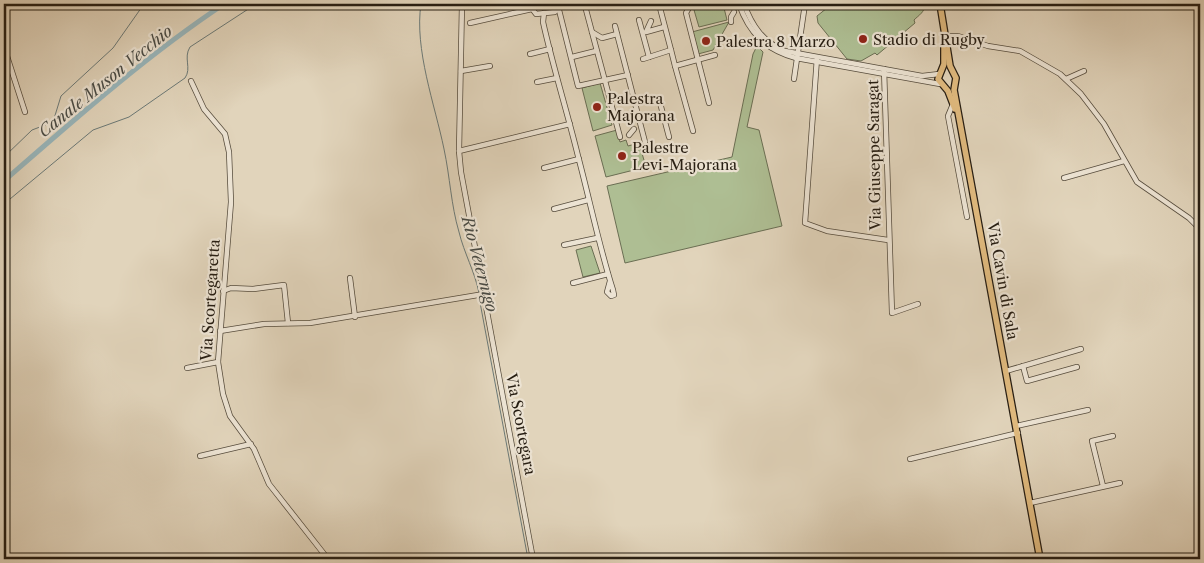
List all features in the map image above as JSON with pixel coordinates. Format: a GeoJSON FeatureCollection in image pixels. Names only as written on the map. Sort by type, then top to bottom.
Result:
{"type":"FeatureCollection","features":[{"type":"Feature","properties":{"kind":"main road"},"geometry":{"type":"LineString","coordinates":[[940,4],[952,72],[941,73]]}},
{"type":"Feature","properties":{"kind":"main road"},"geometry":{"type":"LineString","coordinates":[[945,36],[944,61],[941,73],[942,86],[954,84]]}},
{"type":"Feature","properties":{"kind":"main road","name":"Via Cavin di Sala"},"geometry":{"type":"LineString","coordinates":[[952,72],[955,76],[954,84],[1040,559]]}},
{"type":"Feature","properties":{"kind":"main road","name":"Via Cavin di Sala"},"geometry":{"type":"LineString","coordinates":[[942,86],[953,104],[964,133]]}},
{"type":"Feature","properties":{"kind":"street","name":"Via Scortegara"},"geometry":{"type":"LineString","coordinates":[[462,4],[459,151],[533,559]]}},
{"type":"Feature","properties":{"kind":"street"},"geometry":{"type":"LineString","coordinates":[[470,24],[532,9],[537,4],[547,4]]}},
{"type":"Feature","properties":{"kind":"street"},"geometry":{"type":"LineString","coordinates":[[662,4],[660,8],[664,27],[693,131]]}},
{"type":"Feature","properties":{"kind":"street"},"geometry":{"type":"LineString","coordinates":[[691,4],[686,13],[709,103]]}},
{"type":"Feature","properties":{"kind":"street"},"geometry":{"type":"LineString","coordinates":[[739,4],[760,41],[776,52],[884,71],[925,76],[941,73]]}},
{"type":"Feature","properties":{"kind":"street"},"geometry":{"type":"LineString","coordinates":[[744,4],[754,24],[766,40],[796,56]]}},
{"type":"Feature","properties":{"kind":"street"},"geometry":{"type":"LineString","coordinates":[[794,79],[805,4]]}},
{"type":"Feature","properties":{"kind":"street"},"geometry":{"type":"LineString","coordinates":[[538,14],[553,13],[557,6]]}},
{"type":"Feature","properties":{"kind":"street"},"geometry":{"type":"LineString","coordinates":[[557,6],[572,57],[578,86],[628,75]]}},
{"type":"Feature","properties":{"kind":"street"},"geometry":{"type":"LineString","coordinates":[[585,6],[620,138]]}},
{"type":"Feature","properties":{"kind":"street"},"geometry":{"type":"LineString","coordinates":[[532,9],[543,22],[579,159],[597,238],[610,281]]}},
{"type":"Feature","properties":{"kind":"street"},"geometry":{"type":"LineString","coordinates":[[731,22],[734,12]]}},
{"type":"Feature","properties":{"kind":"street"},"geometry":{"type":"LineString","coordinates":[[543,22],[544,13]]}},
{"type":"Feature","properties":{"kind":"street"},"geometry":{"type":"LineString","coordinates":[[639,20],[649,58]]}},
{"type":"Feature","properties":{"kind":"street"},"geometry":{"type":"LineString","coordinates":[[651,21],[646,32],[664,27]]}},
{"type":"Feature","properties":{"kind":"street"},"geometry":{"type":"LineString","coordinates":[[615,26],[645,142]]}},
{"type":"Feature","properties":{"kind":"street"},"geometry":{"type":"LineString","coordinates":[[592,32],[602,38],[617,34]]}},
{"type":"Feature","properties":{"kind":"street"},"geometry":{"type":"LineString","coordinates":[[945,36],[958,36],[988,46],[1020,50],[1044,63],[1066,79],[1081,94],[1104,124],[1124,161],[1140,185],[1189,218],[1200,228]]}},
{"type":"Feature","properties":{"kind":"street"},"geometry":{"type":"LineString","coordinates":[[4,47],[25,112]]}},
{"type":"Feature","properties":{"kind":"street"},"geometry":{"type":"LineString","coordinates":[[530,54],[550,49]]}},
{"type":"Feature","properties":{"kind":"street"},"geometry":{"type":"LineString","coordinates":[[572,57],[596,50]]}},
{"type":"Feature","properties":{"kind":"street"},"geometry":{"type":"LineString","coordinates":[[643,59],[671,50]]}},
{"type":"Feature","properties":{"kind":"street"},"geometry":{"type":"LineString","coordinates":[[675,66],[714,55]]}},
{"type":"Feature","properties":{"kind":"street","name":"Via Giuseppe Saragat"},"geometry":{"type":"LineString","coordinates":[[817,60],[804,221],[810,226],[827,231],[888,240]]}},
{"type":"Feature","properties":{"kind":"street"},"geometry":{"type":"LineString","coordinates":[[461,71],[490,66]]}},
{"type":"Feature","properties":{"kind":"street"},"geometry":{"type":"LineString","coordinates":[[884,71],[942,86]]}},
{"type":"Feature","properties":{"kind":"street","name":"Via Giuseppe Saragat"},"geometry":{"type":"LineString","coordinates":[[884,71],[888,240],[892,313],[918,304]]}},
{"type":"Feature","properties":{"kind":"street"},"geometry":{"type":"LineString","coordinates":[[1066,79],[1084,71]]}},
{"type":"Feature","properties":{"kind":"street"},"geometry":{"type":"LineString","coordinates":[[537,82],[557,78]]}},
{"type":"Feature","properties":{"kind":"street","name":"Via Scortegaretta"},"geometry":{"type":"LineString","coordinates":[[191,81],[204,109],[225,134],[228,145],[232,191],[218,362],[222,394],[230,416],[251,444],[269,484],[328,559]]}},
{"type":"Feature","properties":{"kind":"street"},"geometry":{"type":"LineString","coordinates":[[659,99],[669,137]]}},
{"type":"Feature","properties":{"kind":"street","name":"Via Cavin di Sala"},"geometry":{"type":"LineString","coordinates":[[953,104],[948,116],[967,217]]}},
{"type":"Feature","properties":{"kind":"street"},"geometry":{"type":"LineString","coordinates":[[459,151],[570,124]]}},
{"type":"Feature","properties":{"kind":"street"},"geometry":{"type":"LineString","coordinates":[[630,135],[634,129]]}},
{"type":"Feature","properties":{"kind":"street"},"geometry":{"type":"LineString","coordinates":[[544,168],[579,159]]}},
{"type":"Feature","properties":{"kind":"street"},"geometry":{"type":"LineString","coordinates":[[1064,178],[1124,161]]}},
{"type":"Feature","properties":{"kind":"street"},"geometry":{"type":"LineString","coordinates":[[554,209],[588,200]]}},
{"type":"Feature","properties":{"kind":"street"},"geometry":{"type":"LineString","coordinates":[[564,245],[597,238]]}},
{"type":"Feature","properties":{"kind":"street"},"geometry":{"type":"LineString","coordinates":[[573,283],[608,274]]}},
{"type":"Feature","properties":{"kind":"street"},"geometry":{"type":"LineString","coordinates":[[350,278],[355,316]]}},
{"type":"Feature","properties":{"kind":"street"},"geometry":{"type":"LineString","coordinates":[[223,291],[231,288],[253,289],[284,285],[288,323]]}},
{"type":"Feature","properties":{"kind":"street"},"geometry":{"type":"LineString","coordinates":[[220,331],[264,324],[310,324],[484,294]]}},
{"type":"Feature","properties":{"kind":"street"},"geometry":{"type":"LineString","coordinates":[[1006,371],[1080,349]]}},
{"type":"Feature","properties":{"kind":"street"},"geometry":{"type":"LineString","coordinates":[[186,368],[218,362]]}},
{"type":"Feature","properties":{"kind":"street"},"geometry":{"type":"LineString","coordinates":[[1023,366],[1027,381],[1077,367]]}},
{"type":"Feature","properties":{"kind":"street"},"geometry":{"type":"LineString","coordinates":[[1016,426],[1088,410]]}},
{"type":"Feature","properties":{"kind":"street"},"geometry":{"type":"LineString","coordinates":[[910,459],[1018,433]]}},
{"type":"Feature","properties":{"kind":"street"},"geometry":{"type":"LineString","coordinates":[[1104,486],[1092,441],[1113,436]]}},
{"type":"Feature","properties":{"kind":"street"},"geometry":{"type":"LineString","coordinates":[[200,456],[251,444]]}},
{"type":"Feature","properties":{"kind":"street"},"geometry":{"type":"LineString","coordinates":[[1030,503],[1120,483]]}},
{"type":"Feature","properties":{"kind":"street"},"geometry":{"type":"LineString","coordinates":[[4,543],[6,559]]}},
{"type":"Feature","properties":{"kind":"green space"},"geometry":{"type":"Polygon","coordinates":[[[723,4],[727,20],[699,27],[694,10],[723,4]]]}},
{"type":"Feature","properties":{"kind":"green space","name":"Stadio di Rugby"},"geometry":{"type":"Polygon","coordinates":[[[832,4],[925,4],[925,7],[914,20],[915,23],[877,55],[875,53],[861,61],[847,59],[818,23],[817,16],[832,4]]]}},
{"type":"Feature","properties":{"kind":"green space","name":"Palestra 8 Marzo"},"geometry":{"type":"Polygon","coordinates":[[[729,22],[713,50],[698,54],[692,32],[729,22]]]}},
{"type":"Feature","properties":{"kind":"green space"},"geometry":{"type":"Polygon","coordinates":[[[757,46],[763,52],[747,127],[759,130],[782,226],[625,263],[607,186],[732,157],[753,54],[757,46]]]}},
{"type":"Feature","properties":{"kind":"green space","name":"Palestra Majorana"},"geometry":{"type":"Polygon","coordinates":[[[600,83],[612,125],[593,131],[582,88],[600,83]]]}},
{"type":"Feature","properties":{"kind":"green space","name":"Palestre Levi-Majorana"},"geometry":{"type":"Polygon","coordinates":[[[617,130],[620,142],[626,140],[628,146],[639,143],[646,167],[606,177],[595,136],[617,130]]]}},
{"type":"Feature","properties":{"kind":"green space"},"geometry":{"type":"Polygon","coordinates":[[[591,246],[600,273],[583,277],[576,250],[591,246]]]}},
{"type":"Feature","properties":{"kind":"waterway"},"geometry":{"type":"LineString","coordinates":[[4,157],[32,130],[53,122],[61,96],[113,48],[144,4]]}},
{"type":"Feature","properties":{"kind":"waterway","name":"Canale Muson Vecchio"},"geometry":{"type":"LineString","coordinates":[[4,181],[84,111],[167,45],[224,4]]}},
{"type":"Feature","properties":{"kind":"waterway"},"geometry":{"type":"LineString","coordinates":[[4,204],[93,130],[129,117],[185,78],[188,70],[187,55],[190,47],[256,4]]}},
{"type":"Feature","properties":{"kind":"waterway","name":"Rio Veternigo"},"geometry":{"type":"LineString","coordinates":[[421,4],[420,39],[426,77],[444,149],[456,222],[479,293]]}},
{"type":"Feature","properties":{"kind":"waterway","name":"Rio Veternigo"},"geometry":{"type":"LineString","coordinates":[[479,297],[528,559]]}},
{"type":"Feature","properties":{"kind":"place","name":"Stadio di Rugby"},"geometry":{"type":"Point","coordinates":[863,39]}},
{"type":"Feature","properties":{"kind":"place","name":"Palestra 8 Marzo"},"geometry":{"type":"Point","coordinates":[706,41]}},
{"type":"Feature","properties":{"kind":"place","name":"Palestra Majorana"},"geometry":{"type":"Point","coordinates":[597,107]}},
{"type":"Feature","properties":{"kind":"place","name":"Palestre Levi-Majorana"},"geometry":{"type":"Point","coordinates":[622,156]}}]}
